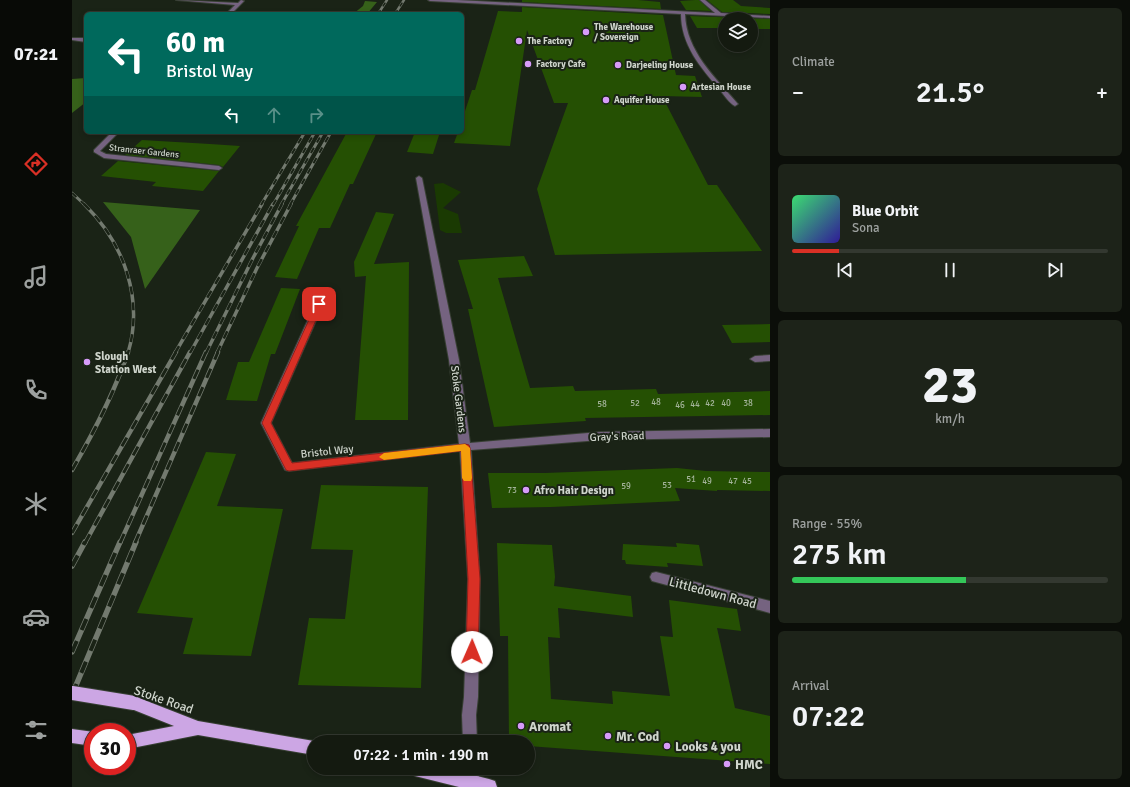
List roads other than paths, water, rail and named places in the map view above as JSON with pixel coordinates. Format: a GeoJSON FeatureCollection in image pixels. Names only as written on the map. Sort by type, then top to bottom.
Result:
{"type":"FeatureCollection","features":[{"type":"Feature","properties":{"kind":"main road","name":"Stoke Road"},"geometry":{"type":"LineString","coordinates":[[72,694],[134,703],[198,728],[307,747]]}},
{"type":"Feature","properties":{"kind":"main road","name":"Stoke Road"},"geometry":{"type":"LineString","coordinates":[[136,740],[198,728]]}},
{"type":"Feature","properties":{"kind":"main road"},"geometry":{"type":"LineString","coordinates":[[72,736],[84,738]]}},
{"type":"Feature","properties":{"kind":"main road"},"geometry":{"type":"LineString","coordinates":[[451,775],[471,779],[489,787]]}},
{"type":"Feature","properties":{"kind":"street"},"geometry":{"type":"LineString","coordinates":[[178,0],[239,4]]}},
{"type":"Feature","properties":{"kind":"street"},"geometry":{"type":"LineString","coordinates":[[230,12],[244,0]]}},
{"type":"Feature","properties":{"kind":"street"},"geometry":{"type":"LineString","coordinates":[[430,0],[459,2],[531,2],[718,15]]}},
{"type":"Feature","properties":{"kind":"street"},"geometry":{"type":"LineString","coordinates":[[702,0],[718,13]]}},
{"type":"Feature","properties":{"kind":"street"},"geometry":{"type":"LineString","coordinates":[[683,13],[684,28],[692,48],[699,60],[735,104]]}},
{"type":"Feature","properties":{"kind":"street"},"geometry":{"type":"LineString","coordinates":[[758,17],[770,18]]}},
{"type":"Feature","properties":{"kind":"street"},"geometry":{"type":"LineString","coordinates":[[72,39],[84,40]]}},
{"type":"Feature","properties":{"kind":"street","name":"Stranraer Gardens"},"geometry":{"type":"LineString","coordinates":[[114,134],[96,151],[104,156],[219,168]]}},
{"type":"Feature","properties":{"kind":"street","name":"Stoke Gardens"},"geometry":{"type":"LineString","coordinates":[[419,178],[454,360],[465,448],[474,579],[471,697],[469,715],[470,735]]}},
{"type":"Feature","properties":{"kind":"street","name":"Bristol Way"},"geometry":{"type":"LineString","coordinates":[[325,291],[266,423],[289,467],[465,448]]}},
{"type":"Feature","properties":{"kind":"street"},"geometry":{"type":"LineString","coordinates":[[754,359],[770,358]]}},
{"type":"Feature","properties":{"kind":"street","name":"Gray's Road"},"geometry":{"type":"LineString","coordinates":[[465,448],[600,436],[770,433]]}},
{"type":"Feature","properties":{"kind":"street","name":"Littledown Road"},"geometry":{"type":"LineString","coordinates":[[656,577],[770,608]]}},
{"type":"Feature","properties":{"kind":"railway"},"geometry":{"type":"LineString","coordinates":[[379,12],[387,0]]}},
{"type":"Feature","properties":{"kind":"railway"},"geometry":{"type":"LineString","coordinates":[[396,12],[404,0]]}},
{"type":"Feature","properties":{"kind":"railway"},"geometry":{"type":"LineString","coordinates":[[261,205],[304,134]]}},
{"type":"Feature","properties":{"kind":"railway"},"geometry":{"type":"LineString","coordinates":[[273,205],[314,134]]}},
{"type":"Feature","properties":{"kind":"railway"},"geometry":{"type":"LineString","coordinates":[[281,205],[322,134]]}},
{"type":"Feature","properties":{"kind":"railway"},"geometry":{"type":"LineString","coordinates":[[290,205],[330,134]]}},
{"type":"Feature","properties":{"kind":"railway"},"geometry":{"type":"LineString","coordinates":[[72,193],[85,205]]}},
{"type":"Feature","properties":{"kind":"railway"},"geometry":{"type":"LineString","coordinates":[[175,353],[262,204]]}},
{"type":"Feature","properties":{"kind":"railway"},"geometry":{"type":"LineString","coordinates":[[190,353],[273,204]]}},
{"type":"Feature","properties":{"kind":"railway"},"geometry":{"type":"LineString","coordinates":[[206,353],[253,258],[282,204]]}},
{"type":"Feature","properties":{"kind":"railway"},"geometry":{"type":"LineString","coordinates":[[217,353],[257,268],[291,204]]}},
{"type":"Feature","properties":{"kind":"railway"},"geometry":{"type":"LineString","coordinates":[[85,205],[98,219],[110,236],[120,254],[127,273],[132,292],[134,312],[128,353]]}},
{"type":"Feature","properties":{"kind":"railway"},"geometry":{"type":"LineString","coordinates":[[72,470],[103,412],[128,352]]}},
{"type":"Feature","properties":{"kind":"railway"},"geometry":{"type":"LineString","coordinates":[[72,533],[176,352]]}},
{"type":"Feature","properties":{"kind":"railway"},"geometry":{"type":"LineString","coordinates":[[85,543],[190,352]]}},
{"type":"Feature","properties":{"kind":"railway"},"geometry":{"type":"LineString","coordinates":[[120,543],[206,352]]}},
{"type":"Feature","properties":{"kind":"railway"},"geometry":{"type":"LineString","coordinates":[[135,543],[218,352]]}},
{"type":"Feature","properties":{"kind":"railway"},"geometry":{"type":"LineString","coordinates":[[72,566],[85,542]]}},
{"type":"Feature","properties":{"kind":"railway"},"geometry":{"type":"LineString","coordinates":[[72,652],[120,542]]}},
{"type":"Feature","properties":{"kind":"railway"},"geometry":{"type":"LineString","coordinates":[[72,695],[136,542]]}},
{"type":"Feature","properties":{"kind":"place","name":"The Warehouse / Sovereign"},"geometry":{"type":"Point","coordinates":[586,32]}},
{"type":"Feature","properties":{"kind":"place","name":"The Factory"},"geometry":{"type":"Point","coordinates":[519,41]}},
{"type":"Feature","properties":{"kind":"place","name":"Factory Cafe"},"geometry":{"type":"Point","coordinates":[528,64]}},
{"type":"Feature","properties":{"kind":"place","name":"Darjeeling House"},"geometry":{"type":"Point","coordinates":[618,65]}},
{"type":"Feature","properties":{"kind":"place","name":"Artesian House"},"geometry":{"type":"Point","coordinates":[683,87]}},
{"type":"Feature","properties":{"kind":"place","name":"Aquifer House"},"geometry":{"type":"Point","coordinates":[606,100]}},
{"type":"Feature","properties":{"kind":"place","name":"Slough Station West"},"geometry":{"type":"Point","coordinates":[87,362]}},
{"type":"Feature","properties":{"kind":"place","name":"Afro Hair Design"},"geometry":{"type":"Point","coordinates":[526,490]}},
{"type":"Feature","properties":{"kind":"place","name":"Aromat"},"geometry":{"type":"Point","coordinates":[521,726]}},
{"type":"Feature","properties":{"kind":"place","name":"Mr. Cod"},"geometry":{"type":"Point","coordinates":[608,736]}},
{"type":"Feature","properties":{"kind":"place","name":"Looks 4 you"},"geometry":{"type":"Point","coordinates":[667,746]}},
{"type":"Feature","properties":{"kind":"place","name":"HMC"},"geometry":{"type":"Point","coordinates":[727,764]}}]}
